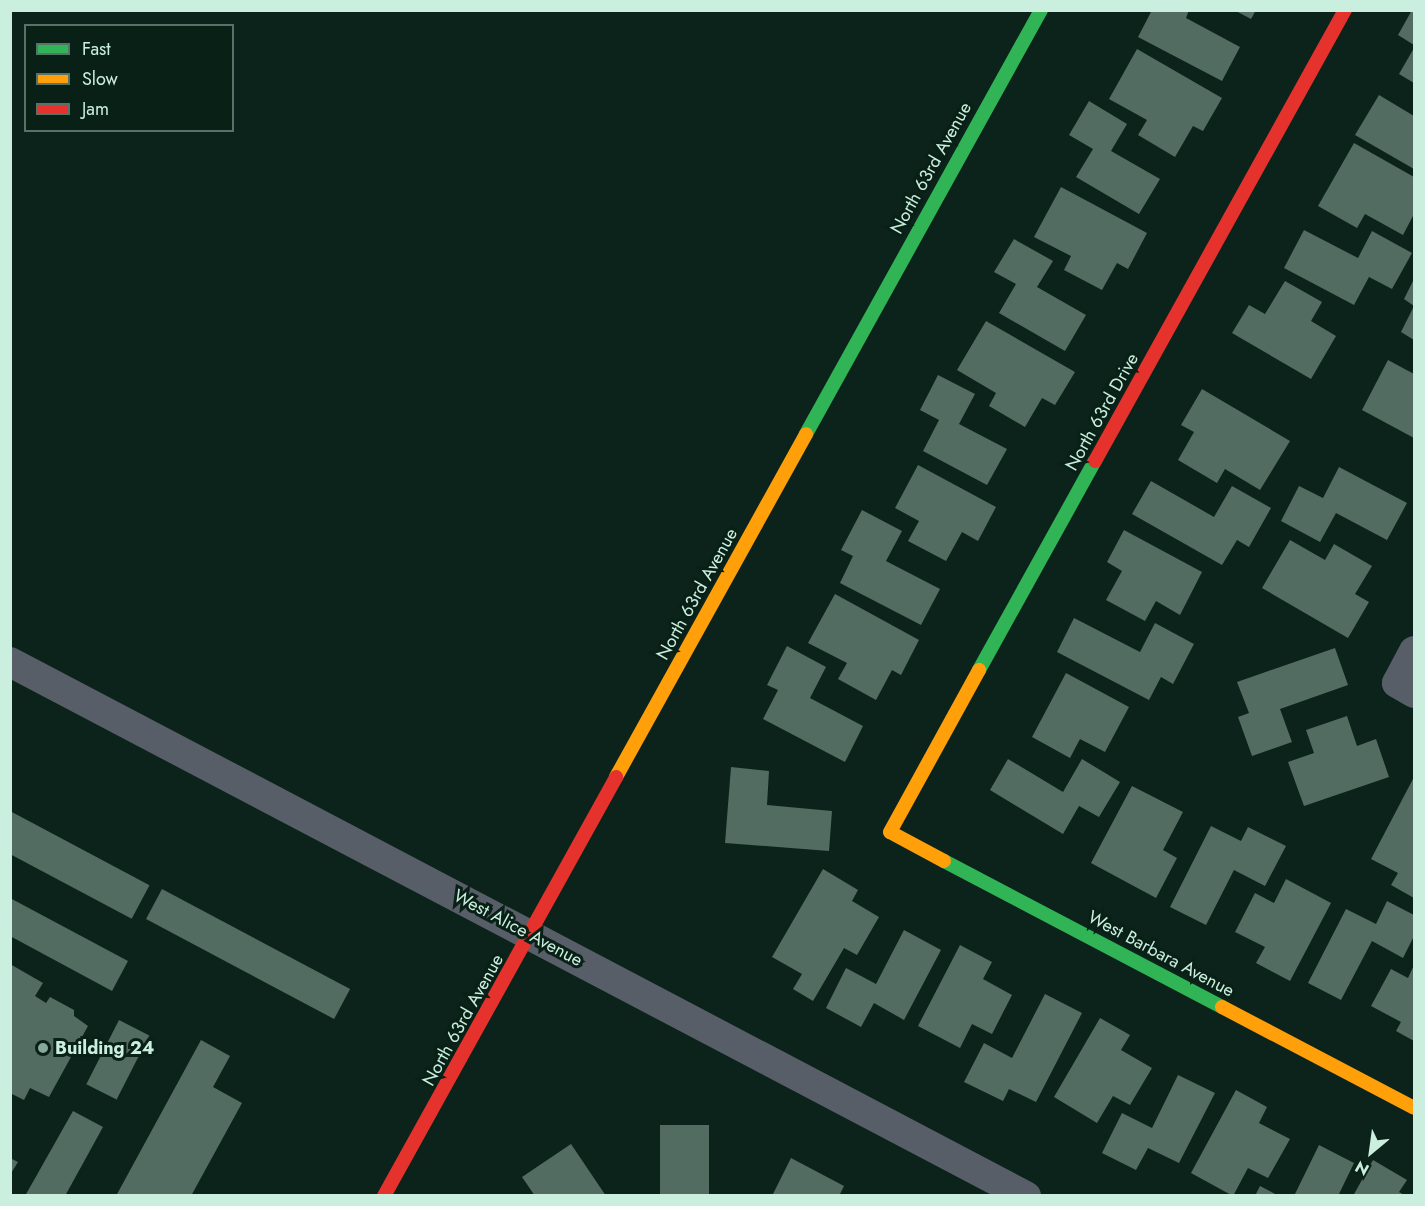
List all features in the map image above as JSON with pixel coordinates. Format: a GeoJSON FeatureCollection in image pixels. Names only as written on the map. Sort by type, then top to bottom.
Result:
{"type":"FeatureCollection","features":[{"type":"Feature","properties":{"kind":"street","name":"North 63rd Avenue"},"geometry":{"type":"LineString","coordinates":[[384,1196],[531,935],[1041,10]]}},
{"type":"Feature","properties":{"kind":"street","name":"North 63rd Drive"},"geometry":{"type":"LineString","coordinates":[[890,832],[1345,10]]}},
{"type":"Feature","properties":{"kind":"street"},"geometry":{"type":"LineString","coordinates":[[1406,688],[1414,651]]}},
{"type":"Feature","properties":{"kind":"street","name":"West Alice Avenue"},"geometry":{"type":"LineString","coordinates":[[10,662],[1026,1196]]}},
{"type":"Feature","properties":{"kind":"street","name":"West Barbara Avenue"},"geometry":{"type":"LineString","coordinates":[[890,832],[1414,1108]]}},
{"type":"Feature","properties":{"kind":"building"},"geometry":{"type":"Polygon","coordinates":[[[1152,10],[1189,10],[1186,18],[1240,47],[1222,81],[1138,37],[1152,10]]]}},
{"type":"Feature","properties":{"kind":"building"},"geometry":{"type":"Polygon","coordinates":[[[1234,10],[1256,10],[1251,19],[1234,10]]]}},
{"type":"Feature","properties":{"kind":"building"},"geometry":{"type":"Polygon","coordinates":[[[1414,10],[1414,45],[1398,35],[1414,10]]]}},
{"type":"Feature","properties":{"kind":"building"},"geometry":{"type":"Polygon","coordinates":[[[1414,48],[1414,83],[1399,74],[1414,48]]]}},
{"type":"Feature","properties":{"kind":"building"},"geometry":{"type":"Polygon","coordinates":[[[1137,49],[1222,98],[1203,131],[1193,126],[1175,157],[1138,135],[1147,120],[1109,99],[1137,49]]]}},
{"type":"Feature","properties":{"kind":"building"},"geometry":{"type":"Polygon","coordinates":[[[1379,95],[1414,116],[1414,169],[1355,135],[1379,95]]]}},
{"type":"Feature","properties":{"kind":"building"},"geometry":{"type":"Polygon","coordinates":[[[1089,101],[1127,124],[1111,151],[1160,179],[1139,214],[1076,177],[1093,149],[1069,135],[1089,101]]]}},
{"type":"Feature","properties":{"kind":"building"},"geometry":{"type":"Polygon","coordinates":[[[1354,143],[1414,177],[1414,214],[1403,235],[1365,214],[1357,228],[1318,206],[1354,143]]]}},
{"type":"Feature","properties":{"kind":"building"},"geometry":{"type":"Polygon","coordinates":[[[1061,187],[1147,233],[1128,269],[1117,263],[1102,290],[1064,270],[1071,256],[1034,237],[1061,187]]]}},
{"type":"Feature","properties":{"kind":"building"},"geometry":{"type":"Polygon","coordinates":[[[1304,230],[1358,258],[1372,231],[1412,253],[1392,289],[1369,277],[1354,305],[1284,268],[1304,230]]]}},
{"type":"Feature","properties":{"kind":"building"},"geometry":{"type":"Polygon","coordinates":[[[1014,239],[1053,261],[1037,287],[1086,315],[1065,351],[999,313],[1016,284],[994,272],[1014,239]]]}},
{"type":"Feature","properties":{"kind":"building"},"geometry":{"type":"Polygon","coordinates":[[[1414,279],[1414,306],[1404,299],[1414,279]]]}},
{"type":"Feature","properties":{"kind":"building"},"geometry":{"type":"Polygon","coordinates":[[[1285,281],[1322,302],[1311,321],[1336,336],[1311,379],[1232,333],[1249,305],[1265,314],[1285,281]]]}},
{"type":"Feature","properties":{"kind":"building"},"geometry":{"type":"Polygon","coordinates":[[[1414,306],[1414,340],[1401,332],[1414,306]]]}},
{"type":"Feature","properties":{"kind":"building"},"geometry":{"type":"Polygon","coordinates":[[[986,321],[1075,372],[1055,405],[1042,398],[1025,427],[989,406],[996,393],[957,370],[986,321]]]}},
{"type":"Feature","properties":{"kind":"building"},"geometry":{"type":"Polygon","coordinates":[[[1388,360],[1414,374],[1414,438],[1362,410],[1388,360]]]}},
{"type":"Feature","properties":{"kind":"building"},"geometry":{"type":"Polygon","coordinates":[[[938,375],[975,394],[959,424],[1007,449],[987,485],[923,451],[939,420],[920,410],[938,375]]]}},
{"type":"Feature","properties":{"kind":"building"},"geometry":{"type":"Polygon","coordinates":[[[1202,389],[1290,441],[1260,490],[1225,469],[1217,483],[1178,460],[1194,432],[1181,425],[1202,389]]]}},
{"type":"Feature","properties":{"kind":"building"},"geometry":{"type":"Polygon","coordinates":[[[918,465],[996,507],[978,541],[962,532],[946,561],[908,541],[919,521],[895,508],[918,465]]]}},
{"type":"Feature","properties":{"kind":"building"},"geometry":{"type":"Polygon","coordinates":[[[1339,467],[1407,503],[1387,540],[1336,513],[1320,542],[1281,521],[1299,486],[1323,498],[1339,467]]]}},
{"type":"Feature","properties":{"kind":"building"},"geometry":{"type":"Polygon","coordinates":[[[1151,481],[1214,517],[1232,486],[1271,508],[1249,547],[1237,540],[1222,565],[1132,514],[1151,481]]]}},
{"type":"Feature","properties":{"kind":"building"},"geometry":{"type":"Polygon","coordinates":[[[862,510],[902,531],[886,561],[940,589],[921,625],[840,583],[853,556],[841,550],[862,510]]]}},
{"type":"Feature","properties":{"kind":"building"},"geometry":{"type":"Polygon","coordinates":[[[1124,530],[1202,572],[1180,615],[1156,601],[1145,621],[1106,600],[1122,571],[1107,562],[1124,530]]]}},
{"type":"Feature","properties":{"kind":"building"},"geometry":{"type":"Polygon","coordinates":[[[1290,540],[1325,560],[1334,544],[1372,566],[1355,594],[1369,602],[1348,638],[1262,588],[1290,540]]]}},
{"type":"Feature","properties":{"kind":"building"},"geometry":{"type":"Polygon","coordinates":[[[835,594],[919,640],[901,675],[892,670],[876,700],[838,679],[847,663],[808,643],[835,594]]]}},
{"type":"Feature","properties":{"kind":"building"},"geometry":{"type":"Polygon","coordinates":[[[1074,618],[1140,652],[1155,623],[1194,644],[1173,684],[1161,677],[1149,700],[1057,652],[1074,618]]]}},
{"type":"Feature","properties":{"kind":"building"},"geometry":{"type":"Polygon","coordinates":[[[787,646],[826,667],[810,698],[863,726],[845,762],[763,719],[778,690],[767,685],[787,646]]]}},
{"type":"Feature","properties":{"kind":"building"},"geometry":{"type":"Polygon","coordinates":[[[1335,648],[1348,685],[1280,709],[1292,742],[1252,756],[1238,717],[1249,713],[1237,682],[1335,648]]]}},
{"type":"Feature","properties":{"kind":"building"},"geometry":{"type":"Polygon","coordinates":[[[1066,673],[1129,707],[1105,752],[1080,739],[1070,758],[1032,737],[1066,673]]]}},
{"type":"Feature","properties":{"kind":"building"},"geometry":{"type":"Polygon","coordinates":[[[1347,716],[1357,746],[1376,739],[1389,777],[1304,806],[1288,762],[1314,753],[1306,730],[1347,716]]]}},
{"type":"Feature","properties":{"kind":"building"},"geometry":{"type":"Polygon","coordinates":[[[1008,759],[1063,792],[1082,759],[1120,782],[1099,817],[1079,806],[1063,834],[990,790],[1008,759]]]}},
{"type":"Feature","properties":{"kind":"building"},"geometry":{"type":"Polygon","coordinates":[[[731,767],[769,771],[767,805],[832,811],[829,851],[725,843],[731,767]]]}},
{"type":"Feature","properties":{"kind":"building"},"geometry":{"type":"Polygon","coordinates":[[[1414,777],[1414,898],[1391,885],[1398,873],[1371,859],[1414,777]]]}},
{"type":"Feature","properties":{"kind":"building"},"geometry":{"type":"Polygon","coordinates":[[[1132,786],[1183,812],[1163,850],[1177,858],[1156,898],[1091,863],[1132,786]]]}},
{"type":"Feature","properties":{"kind":"building"},"geometry":{"type":"Polygon","coordinates":[[[10,811],[150,885],[132,919],[10,854],[10,811]]]}},
{"type":"Feature","properties":{"kind":"building"},"geometry":{"type":"Polygon","coordinates":[[[1211,826],[1241,841],[1248,827],[1286,846],[1265,886],[1234,870],[1206,925],[1170,907],[1211,826]]]}},
{"type":"Feature","properties":{"kind":"building"},"geometry":{"type":"Polygon","coordinates":[[[823,869],[858,890],[852,901],[879,917],[857,955],[844,948],[813,1001],[793,989],[802,974],[772,957],[823,869]]]}},
{"type":"Feature","properties":{"kind":"building"},"geometry":{"type":"Polygon","coordinates":[[[1286,879],[1331,903],[1290,981],[1256,963],[1265,947],[1235,932],[1255,893],[1274,903],[1286,879]]]}},
{"type":"Feature","properties":{"kind":"building"},"geometry":{"type":"Polygon","coordinates":[[[162,889],[350,989],[334,1019],[146,919],[162,889]]]}},
{"type":"Feature","properties":{"kind":"building"},"geometry":{"type":"Polygon","coordinates":[[[10,898],[128,961],[112,991],[10,936],[10,898]]]}},
{"type":"Feature","properties":{"kind":"building"},"geometry":{"type":"Polygon","coordinates":[[[1387,901],[1414,915],[1414,936],[1403,958],[1372,941],[1341,1000],[1308,983],[1346,909],[1376,924],[1387,901]]]}},
{"type":"Feature","properties":{"kind":"building"},"geometry":{"type":"Polygon","coordinates":[[[904,930],[941,950],[904,1020],[874,1003],[861,1027],[826,1008],[846,968],[876,984],[904,930]]]}},
{"type":"Feature","properties":{"kind":"building"},"geometry":{"type":"Polygon","coordinates":[[[960,945],[992,962],[983,979],[1012,995],[992,1034],[972,1024],[960,1048],[918,1026],[960,945]]]}},
{"type":"Feature","properties":{"kind":"building","name":"Building 24"},"geometry":{"type":"Polygon","coordinates":[[[10,964],[43,983],[35,996],[46,1003],[50,997],[74,1010],[74,1016],[88,1026],[49,1097],[30,1088],[24,1100],[10,1093],[10,964]]]}},
{"type":"Feature","properties":{"kind":"building"},"geometry":{"type":"Polygon","coordinates":[[[1414,965],[1414,1041],[1396,1031],[1401,1022],[1371,1006],[1391,969],[1408,978],[1414,965]]]}},
{"type":"Feature","properties":{"kind":"building"},"geometry":{"type":"Polygon","coordinates":[[[1045,994],[1082,1013],[1036,1102],[1009,1089],[1003,1101],[964,1082],[984,1043],[1012,1058],[1045,994]]]}},
{"type":"Feature","properties":{"kind":"building"},"geometry":{"type":"Polygon","coordinates":[[[1100,1018],[1130,1035],[1121,1050],[1152,1068],[1130,1105],[1113,1096],[1097,1123],[1054,1097],[1100,1018]]]}},
{"type":"Feature","properties":{"kind":"building"},"geometry":{"type":"Polygon","coordinates":[[[119,1020],[149,1035],[117,1100],[86,1084],[119,1020]]]}},
{"type":"Feature","properties":{"kind":"building"},"geometry":{"type":"Polygon","coordinates":[[[201,1040],[230,1056],[213,1087],[242,1103],[191,1196],[116,1196],[201,1040]]]}},
{"type":"Feature","properties":{"kind":"building"},"geometry":{"type":"Polygon","coordinates":[[[1178,1075],[1215,1093],[1179,1163],[1148,1148],[1136,1170],[1102,1153],[1122,1113],[1152,1128],[1178,1075]]]}},
{"type":"Feature","properties":{"kind":"building"},"geometry":{"type":"Polygon","coordinates":[[[1236,1090],[1267,1107],[1259,1123],[1290,1139],[1268,1178],[1248,1168],[1233,1196],[1191,1173],[1236,1090]]]}},
{"type":"Feature","properties":{"kind":"building"},"geometry":{"type":"Polygon","coordinates":[[[73,1111],[103,1127],[65,1196],[25,1196],[73,1111]]]}},
{"type":"Feature","properties":{"kind":"building"},"geometry":{"type":"Polygon","coordinates":[[[660,1125],[709,1125],[709,1196],[660,1196],[660,1125]]]}},
{"type":"Feature","properties":{"kind":"building"},"geometry":{"type":"Polygon","coordinates":[[[571,1144],[606,1196],[535,1196],[522,1177],[571,1144]]]}},
{"type":"Feature","properties":{"kind":"building"},"geometry":{"type":"Polygon","coordinates":[[[1319,1145],[1354,1163],[1338,1196],[1294,1196],[1319,1145]]]}},
{"type":"Feature","properties":{"kind":"building"},"geometry":{"type":"Polygon","coordinates":[[[10,1158],[18,1162],[10,1175],[10,1158]]]}},
{"type":"Feature","properties":{"kind":"building"},"geometry":{"type":"Polygon","coordinates":[[[791,1158],[844,1186],[839,1196],[772,1196],[791,1158]]]}},
{"type":"Feature","properties":{"kind":"building"},"geometry":{"type":"Polygon","coordinates":[[[1373,1160],[1407,1180],[1399,1192],[1406,1196],[1353,1196],[1373,1160]]]}},
{"type":"Feature","properties":{"kind":"building"},"geometry":{"type":"Polygon","coordinates":[[[1260,1186],[1279,1196],[1255,1196],[1260,1186]]]}},
{"type":"Feature","properties":{"kind":"traffic: fast"},"geometry":{"type":"LineString","coordinates":[[806,434],[1041,10]]}},
{"type":"Feature","properties":{"kind":"traffic: fast"},"geometry":{"type":"LineString","coordinates":[[979,670],[1095,461]]}},
{"type":"Feature","properties":{"kind":"traffic: fast"},"geometry":{"type":"LineString","coordinates":[[944,861],[1222,1007]]}},
{"type":"Feature","properties":{"kind":"traffic: slow"},"geometry":{"type":"LineString","coordinates":[[616,777],[806,434]]}},
{"type":"Feature","properties":{"kind":"traffic: slow"},"geometry":{"type":"LineString","coordinates":[[944,861],[890,832],[979,670]]}},
{"type":"Feature","properties":{"kind":"traffic: slow"},"geometry":{"type":"LineString","coordinates":[[1222,1007],[1414,1108]]}},
{"type":"Feature","properties":{"kind":"traffic: jam"},"geometry":{"type":"LineString","coordinates":[[1095,461],[1345,10]]}},
{"type":"Feature","properties":{"kind":"traffic: jam"},"geometry":{"type":"LineString","coordinates":[[384,1196],[616,777]]}},
{"type":"Feature","properties":{"kind":"place","name":"Building 24"},"geometry":{"type":"Point","coordinates":[43,1048]}}]}
